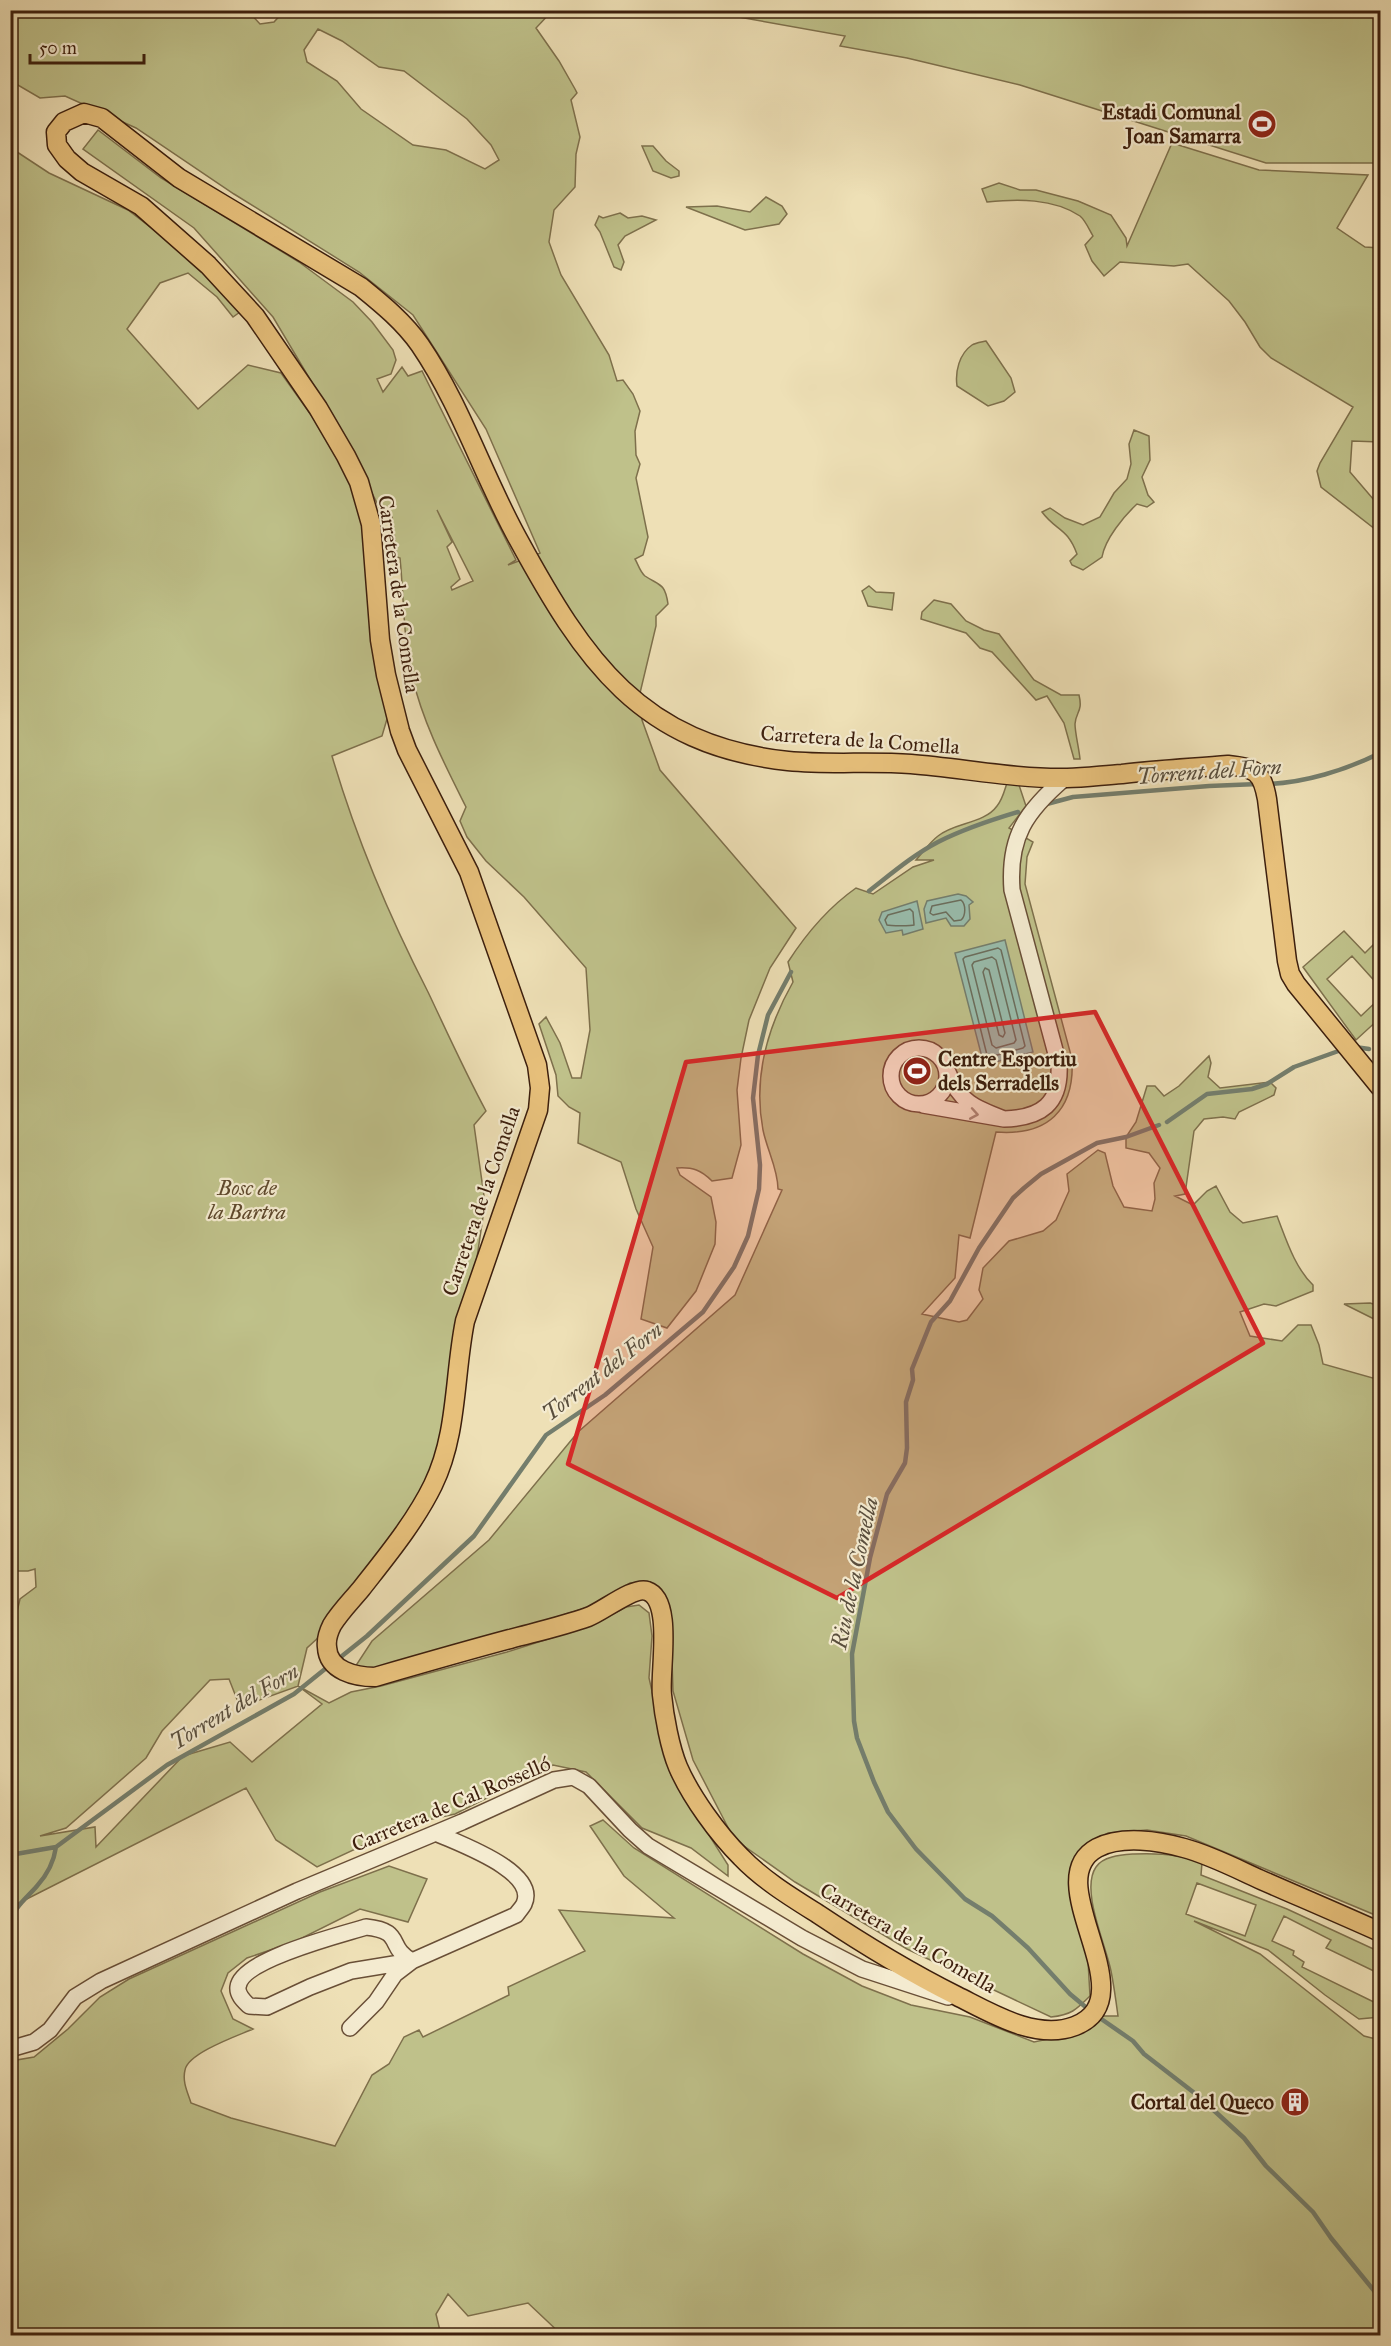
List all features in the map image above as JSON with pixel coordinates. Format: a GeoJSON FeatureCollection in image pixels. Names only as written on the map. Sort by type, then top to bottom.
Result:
{"type":"FeatureCollection","features":[{"type":"Feature","properties":{"kind":"main road","name":"Carretera de la Comella"},"geometry":{"type":"LineString","coordinates":[[1380,1087],[1290,974],[1263,783],[1255,770],[1228,765],[1065,778],[905,764],[791,761],[755,756],[700,740],[652,714],[609,677],[573,633],[516,535],[441,379],[419,344],[399,320],[361,286],[179,178],[102,118],[84,113],[64,122],[56,132],[57,145],[67,159],[89,177],[141,206],[182,240],[255,316],[318,408],[346,456],[359,482],[370,525],[382,651],[400,731],[407,750],[469,872],[537,1065],[540,1088],[538,1110],[465,1321],[459,1348],[448,1448],[434,1484],[422,1505],[379,1566],[331,1626],[326,1646],[332,1660],[348,1673],[361,1677],[375,1677],[580,1619],[632,1593],[640,1590],[648,1591],[657,1598],[663,1618],[661,1692],[677,1765],[695,1798],[741,1858],[789,1896],[866,1946],[957,1996],[1031,2028],[1064,2030],[1078,2025],[1094,2013],[1099,2003],[1100,1973],[1083,1909],[1079,1873],[1089,1854],[1110,1844],[1131,1841],[1185,1848],[1380,1932]]}},
{"type":"Feature","properties":{"kind":"street"},"geometry":{"type":"LineString","coordinates":[[1004,1119],[978,1108],[961,1097],[953,1087],[946,1067],[935,1052],[917,1047],[900,1055],[894,1062],[891,1080],[894,1089],[900,1097],[917,1104],[1004,1119],[1024,1118],[1037,1113],[1056,1093],[1060,1082],[1059,1065],[1012,890],[1011,868],[1019,833],[1040,800],[1065,778]]}},
{"type":"Feature","properties":{"kind":"street"},"geometry":{"type":"LineString","coordinates":[[917,1104],[927,1104],[941,1093],[948,1076],[946,1067]]}},
{"type":"Feature","properties":{"kind":"street","name":"Carretera de Cal Rosselló"},"geometry":{"type":"LineString","coordinates":[[10,2049],[34,2042],[50,2030],[75,1997],[101,1981],[297,1892],[554,1780],[573,1777],[589,1786],[648,1846],[802,1938],[862,1969],[946,1998],[957,1996]]}},
{"type":"Feature","properties":{"kind":"street"},"geometry":{"type":"LineString","coordinates":[[350,2028],[376,2002],[395,1974],[412,1961],[516,1915],[525,1903],[526,1893],[519,1879],[503,1864],[436,1833]]}},
{"type":"Feature","properties":{"kind":"street"},"geometry":{"type":"LineString","coordinates":[[366,1927],[384,1929],[394,1938],[402,1956],[412,1961],[351,1971],[267,2007],[249,2006],[241,1998],[238,1987],[244,1975],[272,1957],[366,1927]]}},
{"type":"Feature","properties":{"kind":"highlighted area"},"geometry":{"type":"Polygon","coordinates":[[[1095,1012],[1263,1343],[837,1598],[568,1464],[686,1062],[1095,1012]]]}},
{"type":"Feature","properties":{"kind":"green space","name":"Bosc de la Bartra"},"geometry":{"type":"Polygon","coordinates":[[[285,10],[552,11],[536,28],[559,61],[577,93],[571,100],[580,137],[576,154],[575,187],[554,210],[549,242],[561,275],[609,355],[617,381],[623,380],[633,394],[640,411],[635,431],[636,455],[640,464],[636,478],[648,537],[643,555],[635,559],[643,574],[663,589],[668,604],[656,616],[656,626],[640,693],[642,720],[660,770],[796,928],[770,968],[749,1020],[737,1090],[741,1145],[732,1178],[712,1181],[696,1170],[677,1168],[680,1175],[711,1197],[716,1222],[715,1244],[696,1291],[667,1328],[641,1319],[653,1247],[636,1209],[621,1162],[578,1143],[580,1113],[569,1107],[558,1096],[556,1075],[539,1024],[546,1017],[560,1043],[572,1078],[581,1078],[590,1030],[586,968],[524,897],[486,861],[467,837],[460,821],[466,807],[428,727],[412,676],[405,632],[400,558],[397,557],[392,517],[384,517],[359,467],[364,529],[387,719],[382,736],[332,756],[363,847],[387,906],[486,1111],[474,1125],[485,1203],[475,1271],[438,1457],[418,1497],[371,1567],[319,1637],[307,1648],[298,1686],[329,1703],[351,1692],[507,1652],[592,1625],[626,1607],[639,1605],[649,1613],[652,1636],[649,1678],[671,1775],[728,1865],[728,1876],[691,1848],[642,1828],[586,1772],[553,1765],[455,1814],[409,1824],[317,1867],[276,1840],[246,1788],[11,1907],[11,1637],[20,1599],[36,1587],[35,1569],[10,1571],[11,148],[49,173],[128,210],[192,259],[240,312],[233,317],[217,297],[188,273],[160,283],[127,329],[198,409],[248,365],[281,373],[326,436],[355,455],[273,317],[194,228],[83,149],[98,130],[161,178],[299,262],[353,302],[393,350],[396,360],[391,374],[377,379],[383,392],[402,367],[408,376],[422,371],[516,560],[508,565],[540,553],[486,429],[413,315],[359,272],[234,194],[136,128],[65,96],[40,98],[11,81],[11,11],[248,11],[260,24],[274,22],[285,10]],[[318,29],[304,50],[307,62],[337,81],[361,109],[413,145],[446,150],[485,169],[499,160],[491,145],[467,119],[404,71],[379,67],[342,41],[318,29]],[[437,510],[452,542],[447,547],[460,579],[451,587],[452,590],[473,581],[437,510]],[[229,1679],[210,1680],[162,1731],[146,1758],[66,1828],[40,1836],[95,1827],[96,1847],[183,1756],[230,1742],[252,1762],[322,1704],[298,1686],[240,1707],[229,1679]]]}},
{"type":"Feature","properties":{"kind":"green space","name":"Estadi Comunal Joan Samarra"},"geometry":{"type":"Polygon","coordinates":[[[705,11],[1380,11],[1380,163],[1266,163],[1020,85],[907,58],[840,46],[845,36],[705,11]]]}},
{"type":"Feature","properties":{"kind":"green space"},"geometry":{"type":"Polygon","coordinates":[[[1172,143],[1259,170],[1368,175],[1337,228],[1365,247],[1380,248],[1380,442],[1352,441],[1350,472],[1380,507],[1380,533],[1321,487],[1317,471],[1353,407],[1271,358],[1260,347],[1229,301],[1188,264],[1174,266],[1120,262],[1104,276],[1092,261],[1085,245],[1093,236],[1080,216],[1058,206],[1035,201],[987,202],[982,189],[999,183],[1020,190],[1036,190],[1078,201],[1111,215],[1126,238],[1127,246],[1172,143]]]}},
{"type":"Feature","properties":{"kind":"green space"},"geometry":{"type":"Polygon","coordinates":[[[642,146],[653,146],[666,161],[679,171],[679,176],[671,178],[653,171],[642,146]]]}},
{"type":"Feature","properties":{"kind":"green space"},"geometry":{"type":"Polygon","coordinates":[[[766,197],[782,206],[787,214],[779,224],[745,230],[686,207],[717,206],[750,212],[766,197]]]}},
{"type":"Feature","properties":{"kind":"green space"},"geometry":{"type":"Polygon","coordinates":[[[620,213],[628,218],[642,216],[656,220],[625,236],[618,245],[624,262],[621,270],[614,267],[595,225],[599,216],[603,218],[620,213]]]}},
{"type":"Feature","properties":{"kind":"green space"},"geometry":{"type":"Polygon","coordinates":[[[986,341],[1011,378],[1015,392],[1004,401],[988,406],[957,386],[957,369],[964,353],[972,345],[986,341]]]}},
{"type":"Feature","properties":{"kind":"green space"},"geometry":{"type":"Polygon","coordinates":[[[1134,430],[1149,436],[1150,460],[1142,477],[1148,495],[1154,502],[1147,507],[1137,504],[1111,535],[1102,557],[1083,570],[1072,565],[1070,561],[1077,554],[1069,539],[1042,512],[1050,508],[1065,518],[1083,525],[1100,517],[1114,493],[1127,479],[1131,464],[1129,444],[1134,430]]]}},
{"type":"Feature","properties":{"kind":"green space"},"geometry":{"type":"Polygon","coordinates":[[[869,586],[876,592],[894,593],[892,610],[868,606],[862,591],[869,586]]]}},
{"type":"Feature","properties":{"kind":"green space"},"geometry":{"type":"Polygon","coordinates":[[[934,600],[951,604],[966,621],[999,634],[1034,680],[1061,695],[1079,695],[1080,708],[1075,724],[1080,759],[1074,759],[1064,723],[1047,696],[1036,700],[992,652],[980,648],[966,633],[921,619],[922,612],[934,600]]]}},
{"type":"Feature","properties":{"kind":"green space"},"geometry":{"type":"Polygon","coordinates":[[[1008,780],[1019,785],[1026,806],[1009,828],[1033,842],[1027,857],[1025,884],[1072,1059],[1072,1077],[1069,1093],[1063,1106],[1043,1124],[1030,1130],[996,1132],[970,1238],[959,1235],[955,1278],[922,1314],[959,1322],[967,1320],[983,1299],[979,1290],[983,1268],[1009,1241],[1043,1231],[1056,1220],[1069,1191],[1067,1174],[1098,1150],[1105,1153],[1113,1186],[1124,1207],[1152,1211],[1155,1199],[1154,1183],[1160,1168],[1149,1153],[1126,1148],[1126,1137],[1136,1122],[1147,1086],[1155,1086],[1164,1096],[1179,1086],[1209,1056],[1211,1063],[1208,1077],[1220,1088],[1270,1082],[1276,1088],[1274,1095],[1239,1112],[1235,1119],[1223,1117],[1204,1119],[1194,1131],[1185,1194],[1175,1196],[1193,1205],[1207,1191],[1216,1186],[1230,1212],[1243,1223],[1277,1216],[1292,1253],[1301,1270],[1313,1285],[1313,1291],[1276,1306],[1264,1304],[1240,1312],[1250,1336],[1282,1341],[1298,1325],[1311,1325],[1323,1364],[1380,1380],[1380,1917],[1186,1836],[1147,1830],[1108,1833],[1084,1847],[1071,1867],[1072,1904],[1088,1961],[1090,1996],[1073,2011],[1051,2017],[907,1949],[795,1882],[734,1839],[693,1760],[673,1691],[671,1632],[646,1583],[630,1583],[592,1606],[401,1665],[353,1670],[372,1641],[489,1540],[578,1432],[735,1295],[782,1190],[778,1189],[763,1130],[760,1091],[761,1072],[769,1035],[793,982],[788,962],[819,922],[856,888],[873,894],[913,867],[934,860],[916,860],[932,841],[945,831],[977,820],[991,812],[1001,800],[1008,780]]]}},
{"type":"Feature","properties":{"kind":"green space"},"geometry":{"type":"Polygon","coordinates":[[[1344,931],[1365,953],[1380,938],[1378,966],[1380,987],[1352,956],[1327,979],[1361,1016],[1380,998],[1380,1018],[1356,1040],[1303,967],[1344,931]]]}},
{"type":"Feature","properties":{"kind":"green space"},"geometry":{"type":"Polygon","coordinates":[[[1370,1303],[1380,1306],[1380,1322],[1344,1304],[1370,1303]]]}},
{"type":"Feature","properties":{"kind":"green space"},"geometry":{"type":"Polygon","coordinates":[[[603,1820],[634,1848],[803,1954],[862,1986],[911,2005],[970,2017],[1034,2042],[1086,2031],[1103,2016],[1118,2016],[1111,1971],[1092,1903],[1091,1889],[1096,1867],[1103,1860],[1113,1857],[1160,1854],[1194,1860],[1202,1863],[1201,1875],[1287,1909],[1380,1952],[1380,1974],[1326,1948],[1331,1940],[1284,1916],[1272,1941],[1294,1951],[1293,1955],[1304,1962],[1302,1967],[1380,2005],[1380,2017],[1359,2019],[1268,1950],[1194,1921],[1260,1954],[1364,2036],[1380,2040],[1380,2335],[563,2336],[528,2303],[468,2316],[448,2294],[436,2314],[441,2335],[11,2336],[11,2061],[34,2057],[68,2029],[100,1997],[129,1979],[320,1892],[389,1866],[427,1879],[408,1922],[360,1909],[294,1942],[247,1958],[228,1973],[221,1991],[233,2019],[253,2029],[204,2051],[188,2064],[184,2074],[191,2103],[231,2118],[335,2146],[372,2075],[389,2064],[404,2037],[419,2030],[423,2037],[509,1995],[508,1987],[585,1951],[559,1910],[674,1918],[624,1876],[590,1826],[603,1820]],[[1197,1883],[1186,1914],[1245,1936],[1256,1905],[1197,1883]]]}},
{"type":"Feature","properties":{"kind":"water"},"geometry":{"type":"Polygon","coordinates":[[[958,894],[966,896],[973,902],[969,905],[970,919],[964,926],[951,926],[946,918],[926,923],[924,909],[927,901],[958,894]]]}},
{"type":"Feature","properties":{"kind":"water"},"geometry":{"type":"Polygon","coordinates":[[[917,901],[923,929],[903,935],[902,930],[886,933],[879,920],[882,912],[917,901]]]}},
{"type":"Feature","properties":{"kind":"water"},"geometry":{"type":"Polygon","coordinates":[[[1005,940],[1033,1052],[984,1065],[955,953],[1005,940]]]}},
{"type":"Feature","properties":{"kind":"waterway","name":"Torrent del Forn"},"geometry":{"type":"LineString","coordinates":[[1267,784],[1295,781],[1325,774],[1380,753]]}},
{"type":"Feature","properties":{"kind":"waterway","name":"Torrent del Forn"},"geometry":{"type":"LineString","coordinates":[[1043,805],[1073,797],[1258,784]]}},
{"type":"Feature","properties":{"kind":"waterway","name":"Torrent del Forn"},"geometry":{"type":"LineString","coordinates":[[869,891],[938,842],[978,825],[1018,812]]}},
{"type":"Feature","properties":{"kind":"waterway","name":"Torrent del Forn"},"geometry":{"type":"LineString","coordinates":[[337,1660],[367,1636],[474,1536],[546,1435],[605,1395],[703,1312],[734,1267],[748,1236],[759,1189],[760,1165],[753,1098],[758,1055],[768,1015],[791,972]]}},
{"type":"Feature","properties":{"kind":"waterway","name":"Riu de la Comella"},"geometry":{"type":"LineString","coordinates":[[1355,1047],[1369,1049]]}},
{"type":"Feature","properties":{"kind":"waterway","name":"Riu de la Comella"},"geometry":{"type":"LineString","coordinates":[[1167,1122],[1207,1094],[1252,1089],[1267,1084],[1294,1067],[1344,1049]]}},
{"type":"Feature","properties":{"kind":"waterway","name":"Riu de la Comella"},"geometry":{"type":"LineString","coordinates":[[1377,1055],[1380,1058]]}},
{"type":"Feature","properties":{"kind":"waterway","name":"Riu de la Comella"},"geometry":{"type":"LineString","coordinates":[[1088,2009],[1070,1994],[1028,1948],[992,1916],[965,1899],[916,1849],[888,1812],[857,1738],[854,1721],[852,1654],[870,1558],[887,1494],[905,1463],[906,1402],[913,1380],[912,1369],[931,1322],[950,1301],[979,1248],[1013,1198],[1024,1188],[1041,1174],[1097,1143],[1126,1137],[1159,1125]]}},
{"type":"Feature","properties":{"kind":"waterway","name":"Torrent del Forn"},"geometry":{"type":"LineString","coordinates":[[10,1855],[56,1847],[167,1765],[294,1694],[330,1665]]}},
{"type":"Feature","properties":{"kind":"waterway"},"geometry":{"type":"LineString","coordinates":[[10,1925],[17,1908],[47,1873],[56,1847]]}},
{"type":"Feature","properties":{"kind":"waterway","name":"Riu de la Comella"},"geometry":{"type":"LineString","coordinates":[[1097,2016],[1133,2041],[1144,2054],[1197,2095],[1244,2138],[1266,2166],[1313,2212],[1380,2298]]}},
{"type":"Feature","properties":{"kind":"place","name":"Estadi Comunal Joan Samarra"},"geometry":{"type":"Point","coordinates":[1262,124]}},
{"type":"Feature","properties":{"kind":"place","name":"Centre Esportiu dels Serradells"},"geometry":{"type":"Point","coordinates":[917,1071]}},
{"type":"Feature","properties":{"kind":"place","name":"Cortal del Queco"},"geometry":{"type":"Point","coordinates":[1295,2102]}}]}
